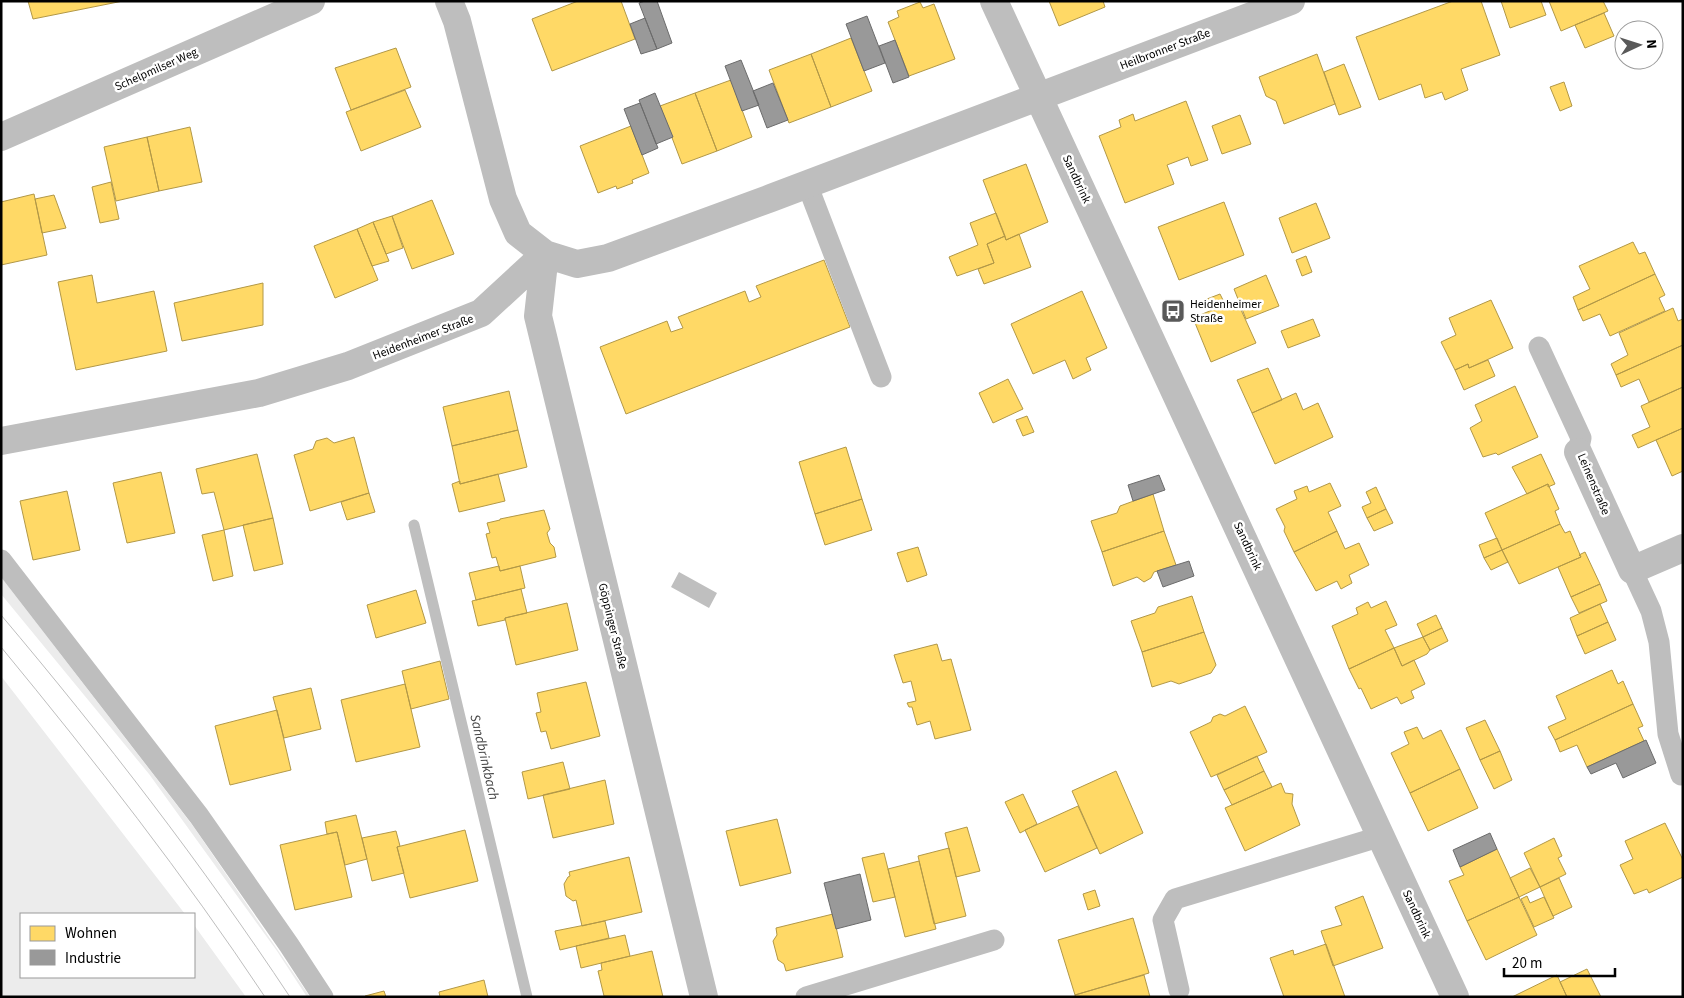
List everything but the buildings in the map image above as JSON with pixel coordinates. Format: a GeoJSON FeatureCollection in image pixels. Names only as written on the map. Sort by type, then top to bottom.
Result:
{"type":"FeatureCollection","features":[{"type":"Feature","properties":{"kind":"street","name":"Schelpmilser Weg"},"geometry":{"type":"LineString","coordinates":[[1,137],[311,1]]}},
{"type":"Feature","properties":{"kind":"street"},"geometry":{"type":"LineString","coordinates":[[449,1],[457,22],[504,199],[518,232],[545,254],[576,264],[608,258],[1039,96]]}},
{"type":"Feature","properties":{"kind":"street","name":"Sandbrink"},"geometry":{"type":"LineString","coordinates":[[994,1],[1455,997]]}},
{"type":"Feature","properties":{"kind":"street","name":"Heilbronner Straße"},"geometry":{"type":"LineString","coordinates":[[1039,96],[1291,1]]}},
{"type":"Feature","properties":{"kind":"street","name":"Heidenheimer Straße"},"geometry":{"type":"LineString","coordinates":[[1,441],[260,393],[348,366],[482,314],[545,254]]}},
{"type":"Feature","properties":{"kind":"street","name":"Göppinger Straße"},"geometry":{"type":"LineString","coordinates":[[545,254],[538,316],[704,997]]}},
{"type":"Feature","properties":{"kind":"street","name":"Leinenstraße"},"geometry":{"type":"LineString","coordinates":[[1578,452],[1632,570]]}},
{"type":"Feature","properties":{"kind":"street"},"geometry":{"type":"LineString","coordinates":[[1632,570],[1683,548]]}},
{"type":"Feature","properties":{"kind":"lane"},"geometry":{"type":"LineString","coordinates":[[807,184],[881,377]]}},
{"type":"Feature","properties":{"kind":"lane","name":"Leinenstraße"},"geometry":{"type":"LineString","coordinates":[[1539,347],[1581,438],[1578,452]]}},
{"type":"Feature","properties":{"kind":"lane"},"geometry":{"type":"LineString","coordinates":[[1,560],[199,816],[322,997]]}},
{"type":"Feature","properties":{"kind":"lane"},"geometry":{"type":"LineString","coordinates":[[1632,570],[1651,611],[1659,642],[1668,734],[1682,774]]}},
{"type":"Feature","properties":{"kind":"lane"},"geometry":{"type":"LineString","coordinates":[[1179,990],[1163,920],[1175,899],[1382,836]]}},
{"type":"Feature","properties":{"kind":"lane"},"geometry":{"type":"LineString","coordinates":[[806,997],[994,940]]}},
{"type":"Feature","properties":{"kind":"shaded area"},"geometry":{"type":"Polygon","coordinates":[[[679,572],[717,593],[709,608],[671,587],[679,572]]]}},
{"type":"Feature","properties":{"kind":"shaded area"},"geometry":{"type":"Polygon","coordinates":[[[1,577],[193,826],[310,997],[307,997],[277,951],[149,774],[1,594],[1,577]]]}},
{"type":"Feature","properties":{"kind":"shaded area"},"geometry":{"type":"Polygon","coordinates":[[[1,676],[184,913],[20,913],[20,978],[195,978],[195,926],[246,997],[1,996],[1,676]]]}},
{"type":"Feature","properties":{"kind":"waterway","name":"Sandbrinkbach"},"geometry":{"type":"LineString","coordinates":[[414,525],[527,997]]}},
{"type":"Feature","properties":{"kind":"tram line"},"geometry":{"type":"LineString","coordinates":[[1,615],[115,754],[222,898],[290,997]]}},
{"type":"Feature","properties":{"kind":"tram line"},"geometry":{"type":"LineString","coordinates":[[1,647],[138,819],[203,907],[265,997]]}},
{"type":"Feature","properties":{"kind":"place","name":"Heidenheimer Straße"},"geometry":{"type":"Point","coordinates":[1173,311]}}]}
